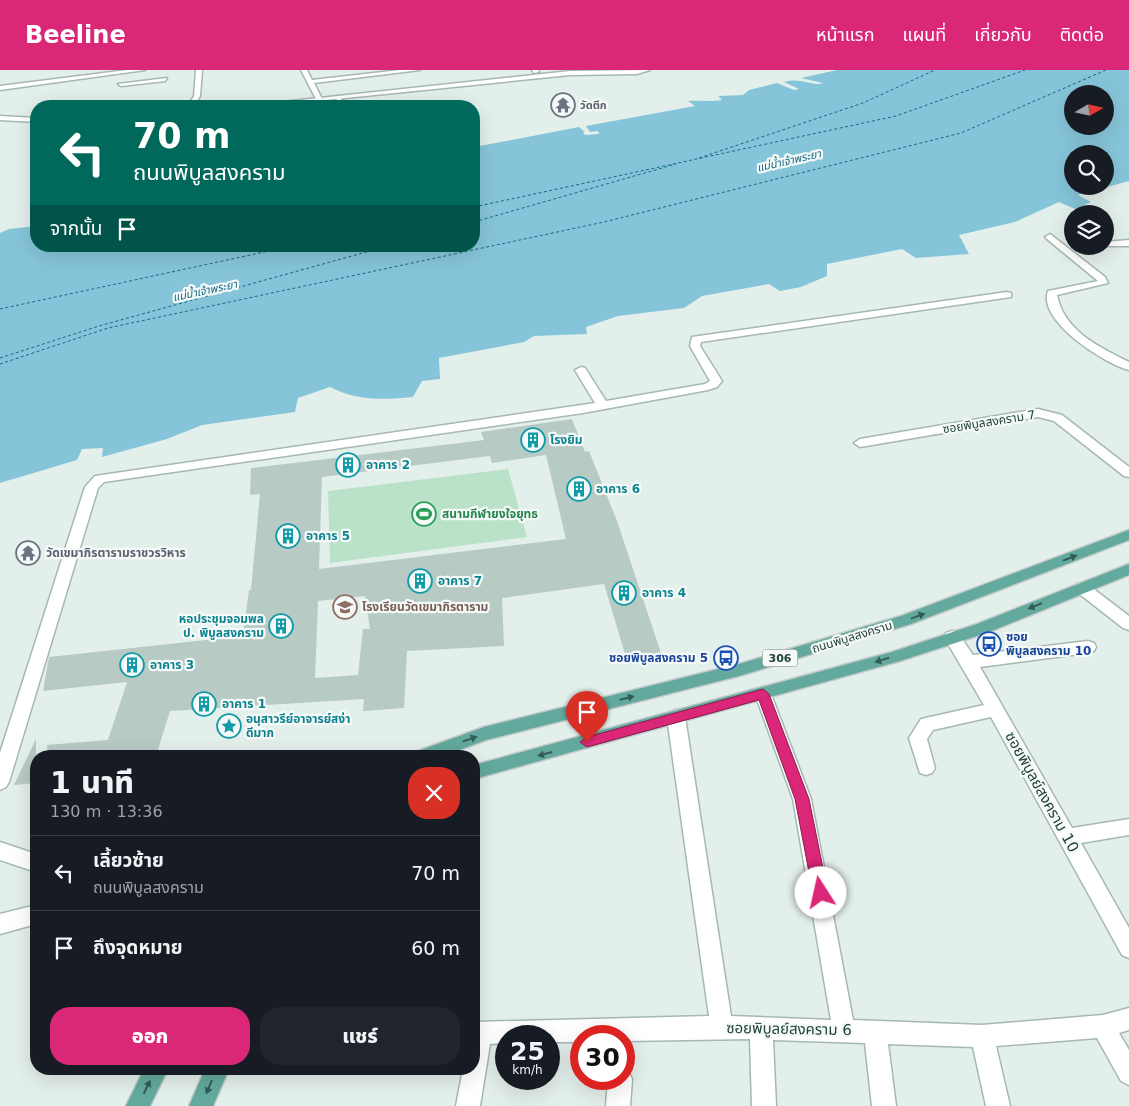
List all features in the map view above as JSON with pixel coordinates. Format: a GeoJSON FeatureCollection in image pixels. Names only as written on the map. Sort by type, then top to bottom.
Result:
{"type":"FeatureCollection","features":[{"type":"Feature","properties":{"kind":"main road","name":"ถนนพิบูลสงคราม"},"geometry":{"type":"LineString","coordinates":[[440,750],[484,734],[739,670],[906,620],[1129,535]]}},
{"type":"Feature","properties":{"kind":"main road","name":"306"},"geometry":{"type":"LineString","coordinates":[[480,770],[862,666],[983,628],[1129,569]]}},
{"type":"Feature","properties":{"kind":"main road"},"geometry":{"type":"LineString","coordinates":[[138,1106],[153,1075]]}},
{"type":"Feature","properties":{"kind":"main road"},"geometry":{"type":"LineString","coordinates":[[201,1106],[214,1075]]}},
{"type":"Feature","properties":{"kind":"street"},"geometry":{"type":"LineString","coordinates":[[0,88],[68,82],[126,71],[142,70]]}},
{"type":"Feature","properties":{"kind":"street"},"geometry":{"type":"LineString","coordinates":[[199,70],[200,100]]}},
{"type":"Feature","properties":{"kind":"street"},"geometry":{"type":"LineString","coordinates":[[304,70],[319,99]]}},
{"type":"Feature","properties":{"kind":"street"},"geometry":{"type":"LineString","coordinates":[[310,82],[417,70]]}},
{"type":"Feature","properties":{"kind":"street"},"geometry":{"type":"LineString","coordinates":[[309,100],[570,72],[642,72],[647,70]]}},
{"type":"Feature","properties":{"kind":"street"},"geometry":{"type":"LineString","coordinates":[[126,71],[120,86],[166,79]]}},
{"type":"Feature","properties":{"kind":"street"},"geometry":{"type":"LineString","coordinates":[[0,82],[59,72]]}},
{"type":"Feature","properties":{"kind":"street"},"geometry":{"type":"LineString","coordinates":[[15,86],[20,97]]}},
{"type":"Feature","properties":{"kind":"street"},"geometry":{"type":"LineString","coordinates":[[0,118],[30,120]]}},
{"type":"Feature","properties":{"kind":"street"},"geometry":{"type":"LineString","coordinates":[[1050,237],[1102,279],[1103,283],[1052,293],[1055,310],[1062,321],[1078,336],[1129,367]]}},
{"type":"Feature","properties":{"kind":"street"},"geometry":{"type":"LineString","coordinates":[[1114,244],[1129,242]]}},
{"type":"Feature","properties":{"kind":"street"},"geometry":{"type":"LineString","coordinates":[[0,782],[92,487],[100,479],[602,405],[714,385],[716,381],[695,346],[694,342],[696,339],[1007,295]]}},
{"type":"Feature","properties":{"kind":"street"},"geometry":{"type":"LineString","coordinates":[[581,370],[602,405]]}},
{"type":"Feature","properties":{"kind":"street","name":"ซอยพิบูลสงคราม 7"},"geometry":{"type":"LineString","coordinates":[[860,443],[1045,414],[1058,418],[1129,473]]}},
{"type":"Feature","properties":{"kind":"street"},"geometry":{"type":"LineString","coordinates":[[1082,588],[1129,624]]}},
{"type":"Feature","properties":{"kind":"street","name":"ซอยพิบูลย์สงคราม 10"},"geometry":{"type":"LineString","coordinates":[[952,637],[996,709],[1129,948]]}},
{"type":"Feature","properties":{"kind":"street"},"geometry":{"type":"LineString","coordinates":[[969,662],[1088,647]]}},
{"type":"Feature","properties":{"kind":"street"},"geometry":{"type":"LineString","coordinates":[[763,694],[802,799],[813,849],[844,1030]]}},
{"type":"Feature","properties":{"kind":"street"},"geometry":{"type":"LineString","coordinates":[[926,768],[918,738],[927,724],[996,709]]}},
{"type":"Feature","properties":{"kind":"street"},"geometry":{"type":"LineString","coordinates":[[676,717],[722,1028]]}},
{"type":"Feature","properties":{"kind":"street"},"geometry":{"type":"LineString","coordinates":[[1067,837],[1129,827]]}},
{"type":"Feature","properties":{"kind":"street"},"geometry":{"type":"LineString","coordinates":[[0,851],[30,860]]}},
{"type":"Feature","properties":{"kind":"street"},"geometry":{"type":"LineString","coordinates":[[0,924],[30,916]]}},
{"type":"Feature","properties":{"kind":"street"},"geometry":{"type":"LineString","coordinates":[[1129,1019],[1103,1026],[1129,1073]]}},
{"type":"Feature","properties":{"kind":"street","name":"ซอยพิบูลย์สงคราม 6"},"geometry":{"type":"LineString","coordinates":[[635,1033],[722,1028],[844,1030],[982,1036],[1103,1026]]}},
{"type":"Feature","properties":{"kind":"street"},"geometry":{"type":"LineString","coordinates":[[761,1029],[764,1106]]}},
{"type":"Feature","properties":{"kind":"street"},"geometry":{"type":"LineString","coordinates":[[875,1032],[884,1106]]}},
{"type":"Feature","properties":{"kind":"street","name":"ซอยพิบูลย์สงคราม 6"},"geometry":{"type":"LineString","coordinates":[[480,1034],[570,1034]]}},
{"type":"Feature","properties":{"kind":"street"},"geometry":{"type":"LineString","coordinates":[[982,1036],[998,1106]]}},
{"type":"Feature","properties":{"kind":"street"},"geometry":{"type":"LineString","coordinates":[[468,1106],[472,1075]]}},
{"type":"Feature","properties":{"kind":"street"},"geometry":{"type":"LineString","coordinates":[[618,1106],[619,1090]]}},
{"type":"Feature","properties":{"kind":"green space","name":"สนามกีฬายงใจยุทธ"},"geometry":{"type":"Polygon","coordinates":[[[508,469],[527,537],[330,563],[328,491],[508,469]]]}},
{"type":"Feature","properties":{"kind":"water","name":"แม่น้ำเจ้าพระยา"},"geometry":{"type":"Polygon","coordinates":[[[837,70],[1129,70],[1129,181],[1114,185],[1114,145],[1064,145],[1064,195],[1078,195],[1091,202],[1084,205],[1066,205],[1059,202],[1015,222],[959,235],[969,254],[916,258],[902,249],[827,264],[827,276],[801,287],[780,291],[769,284],[702,296],[684,308],[618,316],[586,327],[587,334],[534,336],[524,342],[439,358],[440,379],[422,381],[413,397],[391,399],[360,397],[340,392],[330,387],[298,398],[295,412],[202,425],[167,439],[102,457],[103,448],[82,449],[77,460],[0,483],[0,233],[9,229],[30,227],[30,252],[480,252],[480,146],[579,127],[585,132],[583,132],[585,135],[599,134],[598,131],[590,132],[586,126],[695,106],[688,101],[722,100],[718,96],[743,95],[749,90],[777,83],[794,90],[799,89],[784,82],[797,81],[823,83],[801,78],[837,70]]]}},
{"type":"Feature","properties":{"kind":"building"},"geometry":{"type":"Polygon","coordinates":[[[572,419],[585,452],[589,451],[617,521],[663,659],[628,664],[604,584],[502,598],[504,646],[407,651],[404,708],[363,711],[364,699],[170,711],[158,750],[47,750],[47,745],[108,740],[127,682],[43,691],[49,657],[243,636],[249,590],[251,590],[260,494],[250,495],[251,468],[484,440],[481,432],[572,419]],[[546,455],[492,463],[490,456],[322,477],[319,569],[566,539],[546,455]],[[365,596],[318,601],[315,678],[358,675],[363,629],[370,629],[365,596]]]}},
{"type":"Feature","properties":{"kind":"building"},"geometry":{"type":"Polygon","coordinates":[[[36,739],[36,750],[31,750],[36,739]]]}},
{"type":"Feature","properties":{"kind":"building"},"geometry":{"type":"Polygon","coordinates":[[[30,752],[30,784],[14,785],[30,752]]]}},
{"type":"Feature","properties":{"kind":"ferry route"},"geometry":{"type":"LineString","coordinates":[[699,158],[863,103],[935,70]]}},
{"type":"Feature","properties":{"kind":"ferry route"},"geometry":{"type":"LineString","coordinates":[[480,206],[896,116],[1025,70]]}},
{"type":"Feature","properties":{"kind":"ferry route"},"geometry":{"type":"LineString","coordinates":[[480,248],[604,222],[961,133],[1106,70]]}},
{"type":"Feature","properties":{"kind":"ferry route"},"geometry":{"type":"LineString","coordinates":[[480,220],[676,164]]}},
{"type":"Feature","properties":{"kind":"ferry route"},"geometry":{"type":"LineString","coordinates":[[0,309],[264,252]]}},
{"type":"Feature","properties":{"kind":"ferry route"},"geometry":{"type":"LineString","coordinates":[[0,358],[99,326],[366,252]]}},
{"type":"Feature","properties":{"kind":"ferry route"},"geometry":{"type":"LineString","coordinates":[[0,364],[108,328],[464,252]]}},
{"type":"Feature","properties":{"kind":"place","name":"วัดตึก"},"geometry":{"type":"Point","coordinates":[563,105]}},
{"type":"Feature","properties":{"kind":"place","name":"โรงยิม"},"geometry":{"type":"Point","coordinates":[533,440]}},
{"type":"Feature","properties":{"kind":"place","name":"อาคาร 2"},"geometry":{"type":"Point","coordinates":[348,465]}},
{"type":"Feature","properties":{"kind":"place","name":"อาคาร 6"},"geometry":{"type":"Point","coordinates":[579,489]}},
{"type":"Feature","properties":{"kind":"place","name":"สนามกีฬายงใจยุทธ"},"geometry":{"type":"Point","coordinates":[424,514]}},
{"type":"Feature","properties":{"kind":"place","name":"อาคาร 5"},"geometry":{"type":"Point","coordinates":[288,536]}},
{"type":"Feature","properties":{"kind":"place","name":"วัดเขมาภิรตารามราชวรวิหาร"},"geometry":{"type":"Point","coordinates":[28,553]}},
{"type":"Feature","properties":{"kind":"place","name":"อาคาร 7"},"geometry":{"type":"Point","coordinates":[420,581]}},
{"type":"Feature","properties":{"kind":"place","name":"อาคาร 4"},"geometry":{"type":"Point","coordinates":[624,593]}},
{"type":"Feature","properties":{"kind":"place","name":"โรงเรียนวัดเขมาภิรตาราม"},"geometry":{"type":"Point","coordinates":[345,607]}},
{"type":"Feature","properties":{"kind":"place","name":"หอประชุมจอมพล ป. พิบูลสงคราม"},"geometry":{"type":"Point","coordinates":[281,626]}},
{"type":"Feature","properties":{"kind":"place","name":"ซอย พิบูลสงคราม 10"},"geometry":{"type":"Point","coordinates":[989,644]}},
{"type":"Feature","properties":{"kind":"place","name":"ซอยพิบูลสงคราม 5"},"geometry":{"type":"Point","coordinates":[726,658]}},
{"type":"Feature","properties":{"kind":"place","name":"อาคาร 3"},"geometry":{"type":"Point","coordinates":[132,665]}},
{"type":"Feature","properties":{"kind":"place","name":"อาคาร 1"},"geometry":{"type":"Point","coordinates":[204,704]}},
{"type":"Feature","properties":{"kind":"place","name":"อนุสาวรีย์อาจารย์สง่า ดีมาก"},"geometry":{"type":"Point","coordinates":[229,726]}},
{"type":"Feature","properties":{"kind":"route"},"geometry":{"type":"LineString","coordinates":[[587,742],[763,694],[784,755],[802,799],[821,893]]}}]}
